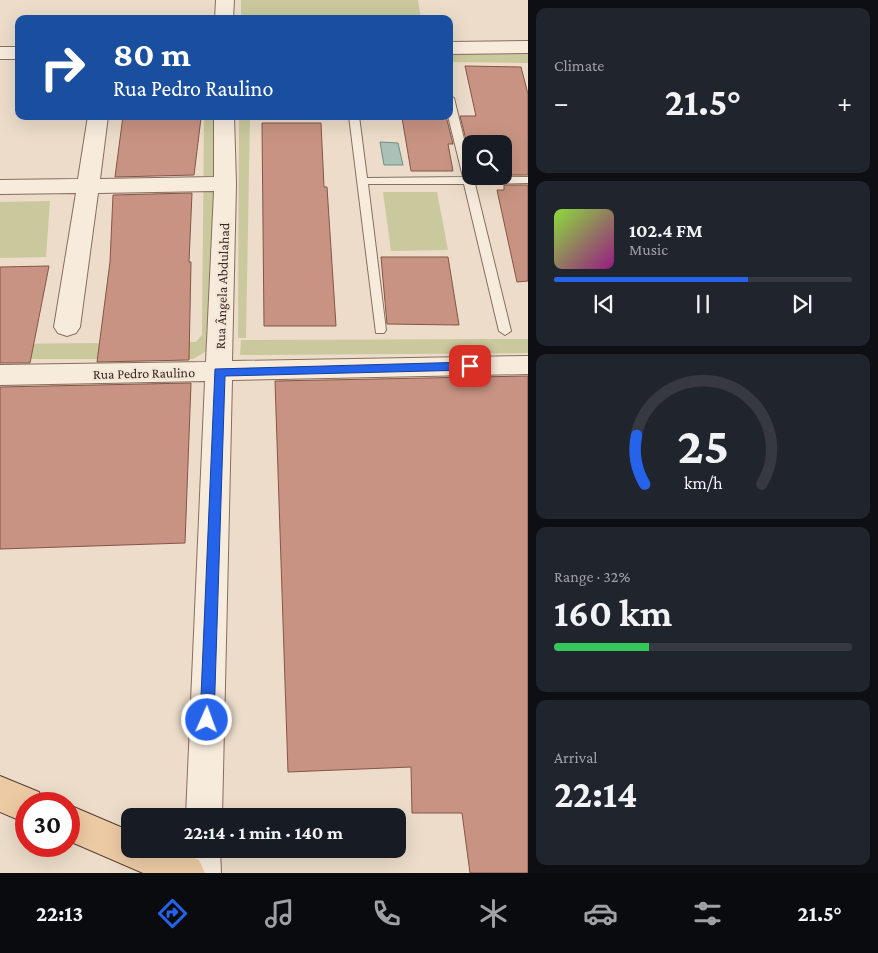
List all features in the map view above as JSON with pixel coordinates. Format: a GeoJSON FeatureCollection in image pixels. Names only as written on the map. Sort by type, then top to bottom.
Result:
{"type":"FeatureCollection","features":[{"type":"Feature","properties":{"kind":"main road"},"geometry":{"type":"LineString","coordinates":[[0,794],[15,800]]}},
{"type":"Feature","properties":{"kind":"main road"},"geometry":{"type":"LineString","coordinates":[[80,828],[186,873]]}},
{"type":"Feature","properties":{"kind":"street"},"geometry":{"type":"LineString","coordinates":[[224,15],[225,0]]}},
{"type":"Feature","properties":{"kind":"street"},"geometry":{"type":"LineString","coordinates":[[453,48],[528,47]]}},
{"type":"Feature","properties":{"kind":"street"},"geometry":{"type":"LineString","coordinates":[[0,53],[15,53]]}},
{"type":"Feature","properties":{"kind":"street"},"geometry":{"type":"LineString","coordinates":[[67,327],[97,120]]}},
{"type":"Feature","properties":{"kind":"street","name":"Rua Ângela Abdulahad"},"geometry":{"type":"LineString","coordinates":[[204,808],[226,184],[224,120]]}},
{"type":"Feature","properties":{"kind":"street"},"geometry":{"type":"LineString","coordinates":[[0,187],[226,184]]}},
{"type":"Feature","properties":{"kind":"street","name":"Rua Pedro Raulino"},"geometry":{"type":"LineString","coordinates":[[0,376],[528,365]]}},
{"type":"Feature","properties":{"kind":"street"},"geometry":{"type":"LineString","coordinates":[[202,858],[202,873]]}},
{"type":"Feature","properties":{"kind":"lane"},"geometry":{"type":"LineString","coordinates":[[453,115],[462,154]]}},
{"type":"Feature","properties":{"kind":"lane"},"geometry":{"type":"LineString","coordinates":[[354,120],[380,330]]}},
{"type":"Feature","properties":{"kind":"lane"},"geometry":{"type":"LineString","coordinates":[[362,182],[462,180]]}},
{"type":"Feature","properties":{"kind":"lane"},"geometry":{"type":"LineString","coordinates":[[512,180],[528,180]]}},
{"type":"Feature","properties":{"kind":"lane"},"geometry":{"type":"LineString","coordinates":[[469,185],[506,331]]}},
{"type":"Feature","properties":{"kind":"shaded area"},"geometry":{"type":"Polygon","coordinates":[[[241,0],[418,0],[420,15],[241,15],[241,0]]]}},
{"type":"Feature","properties":{"kind":"shaded area"},"geometry":{"type":"Polygon","coordinates":[[[528,52],[528,63],[453,62],[453,53],[528,52]]]}},
{"type":"Feature","properties":{"kind":"shaded area"},"geometry":{"type":"Polygon","coordinates":[[[204,120],[218,120],[217,345],[193,359],[0,359],[0,344],[196,342],[202,335],[204,120]]]}},
{"type":"Feature","properties":{"kind":"shaded area"},"geometry":{"type":"Polygon","coordinates":[[[239,120],[250,120],[246,338],[238,338],[239,120]]]}},
{"type":"Feature","properties":{"kind":"shaded area"},"geometry":{"type":"Polygon","coordinates":[[[380,142],[398,143],[403,165],[384,165],[380,142]]]}},
{"type":"Feature","properties":{"kind":"shaded area"},"geometry":{"type":"Polygon","coordinates":[[[383,192],[437,192],[448,250],[391,251],[383,192]]]}},
{"type":"Feature","properties":{"kind":"shaded area"},"geometry":{"type":"Polygon","coordinates":[[[50,201],[46,257],[0,258],[0,202],[50,201]]]}},
{"type":"Feature","properties":{"kind":"shaded area"},"geometry":{"type":"Polygon","coordinates":[[[528,339],[528,353],[240,355],[241,340],[528,339]]]}},
{"type":"Feature","properties":{"kind":"building"},"geometry":{"type":"Polygon","coordinates":[[[465,66],[521,67],[528,94],[528,175],[512,175],[512,135],[465,135],[460,116],[476,116],[465,66]]]}},
{"type":"Feature","properties":{"kind":"building"},"geometry":{"type":"Polygon","coordinates":[[[122,120],[201,120],[194,175],[115,177],[122,120]]]}},
{"type":"Feature","properties":{"kind":"building"},"geometry":{"type":"Polygon","coordinates":[[[402,120],[447,120],[453,144],[448,144],[453,171],[411,171],[402,120]]]}},
{"type":"Feature","properties":{"kind":"building"},"geometry":{"type":"Polygon","coordinates":[[[262,123],[321,123],[324,187],[327,187],[336,326],[264,326],[262,123]]]}},
{"type":"Feature","properties":{"kind":"building"},"geometry":{"type":"Polygon","coordinates":[[[504,185],[528,185],[528,281],[517,282],[497,190],[504,190],[504,185]]]}},
{"type":"Feature","properties":{"kind":"building"},"geometry":{"type":"Polygon","coordinates":[[[192,193],[189,262],[191,262],[189,360],[97,362],[110,262],[113,195],[192,193]]]}},
{"type":"Feature","properties":{"kind":"building"},"geometry":{"type":"Polygon","coordinates":[[[381,257],[448,257],[459,325],[387,324],[381,257]]]}},
{"type":"Feature","properties":{"kind":"building"},"geometry":{"type":"Polygon","coordinates":[[[49,266],[30,363],[0,363],[0,267],[49,266]]]}},
{"type":"Feature","properties":{"kind":"building"},"geometry":{"type":"Polygon","coordinates":[[[528,376],[528,873],[470,873],[462,813],[412,813],[411,767],[288,772],[275,381],[528,376]]]}},
{"type":"Feature","properties":{"kind":"building"},"geometry":{"type":"Polygon","coordinates":[[[191,383],[185,543],[0,549],[0,387],[191,383]]]}},
{"type":"Feature","properties":{"kind":"route"},"geometry":{"type":"LineString","coordinates":[[207,720],[219,372],[470,366]]}}]}
